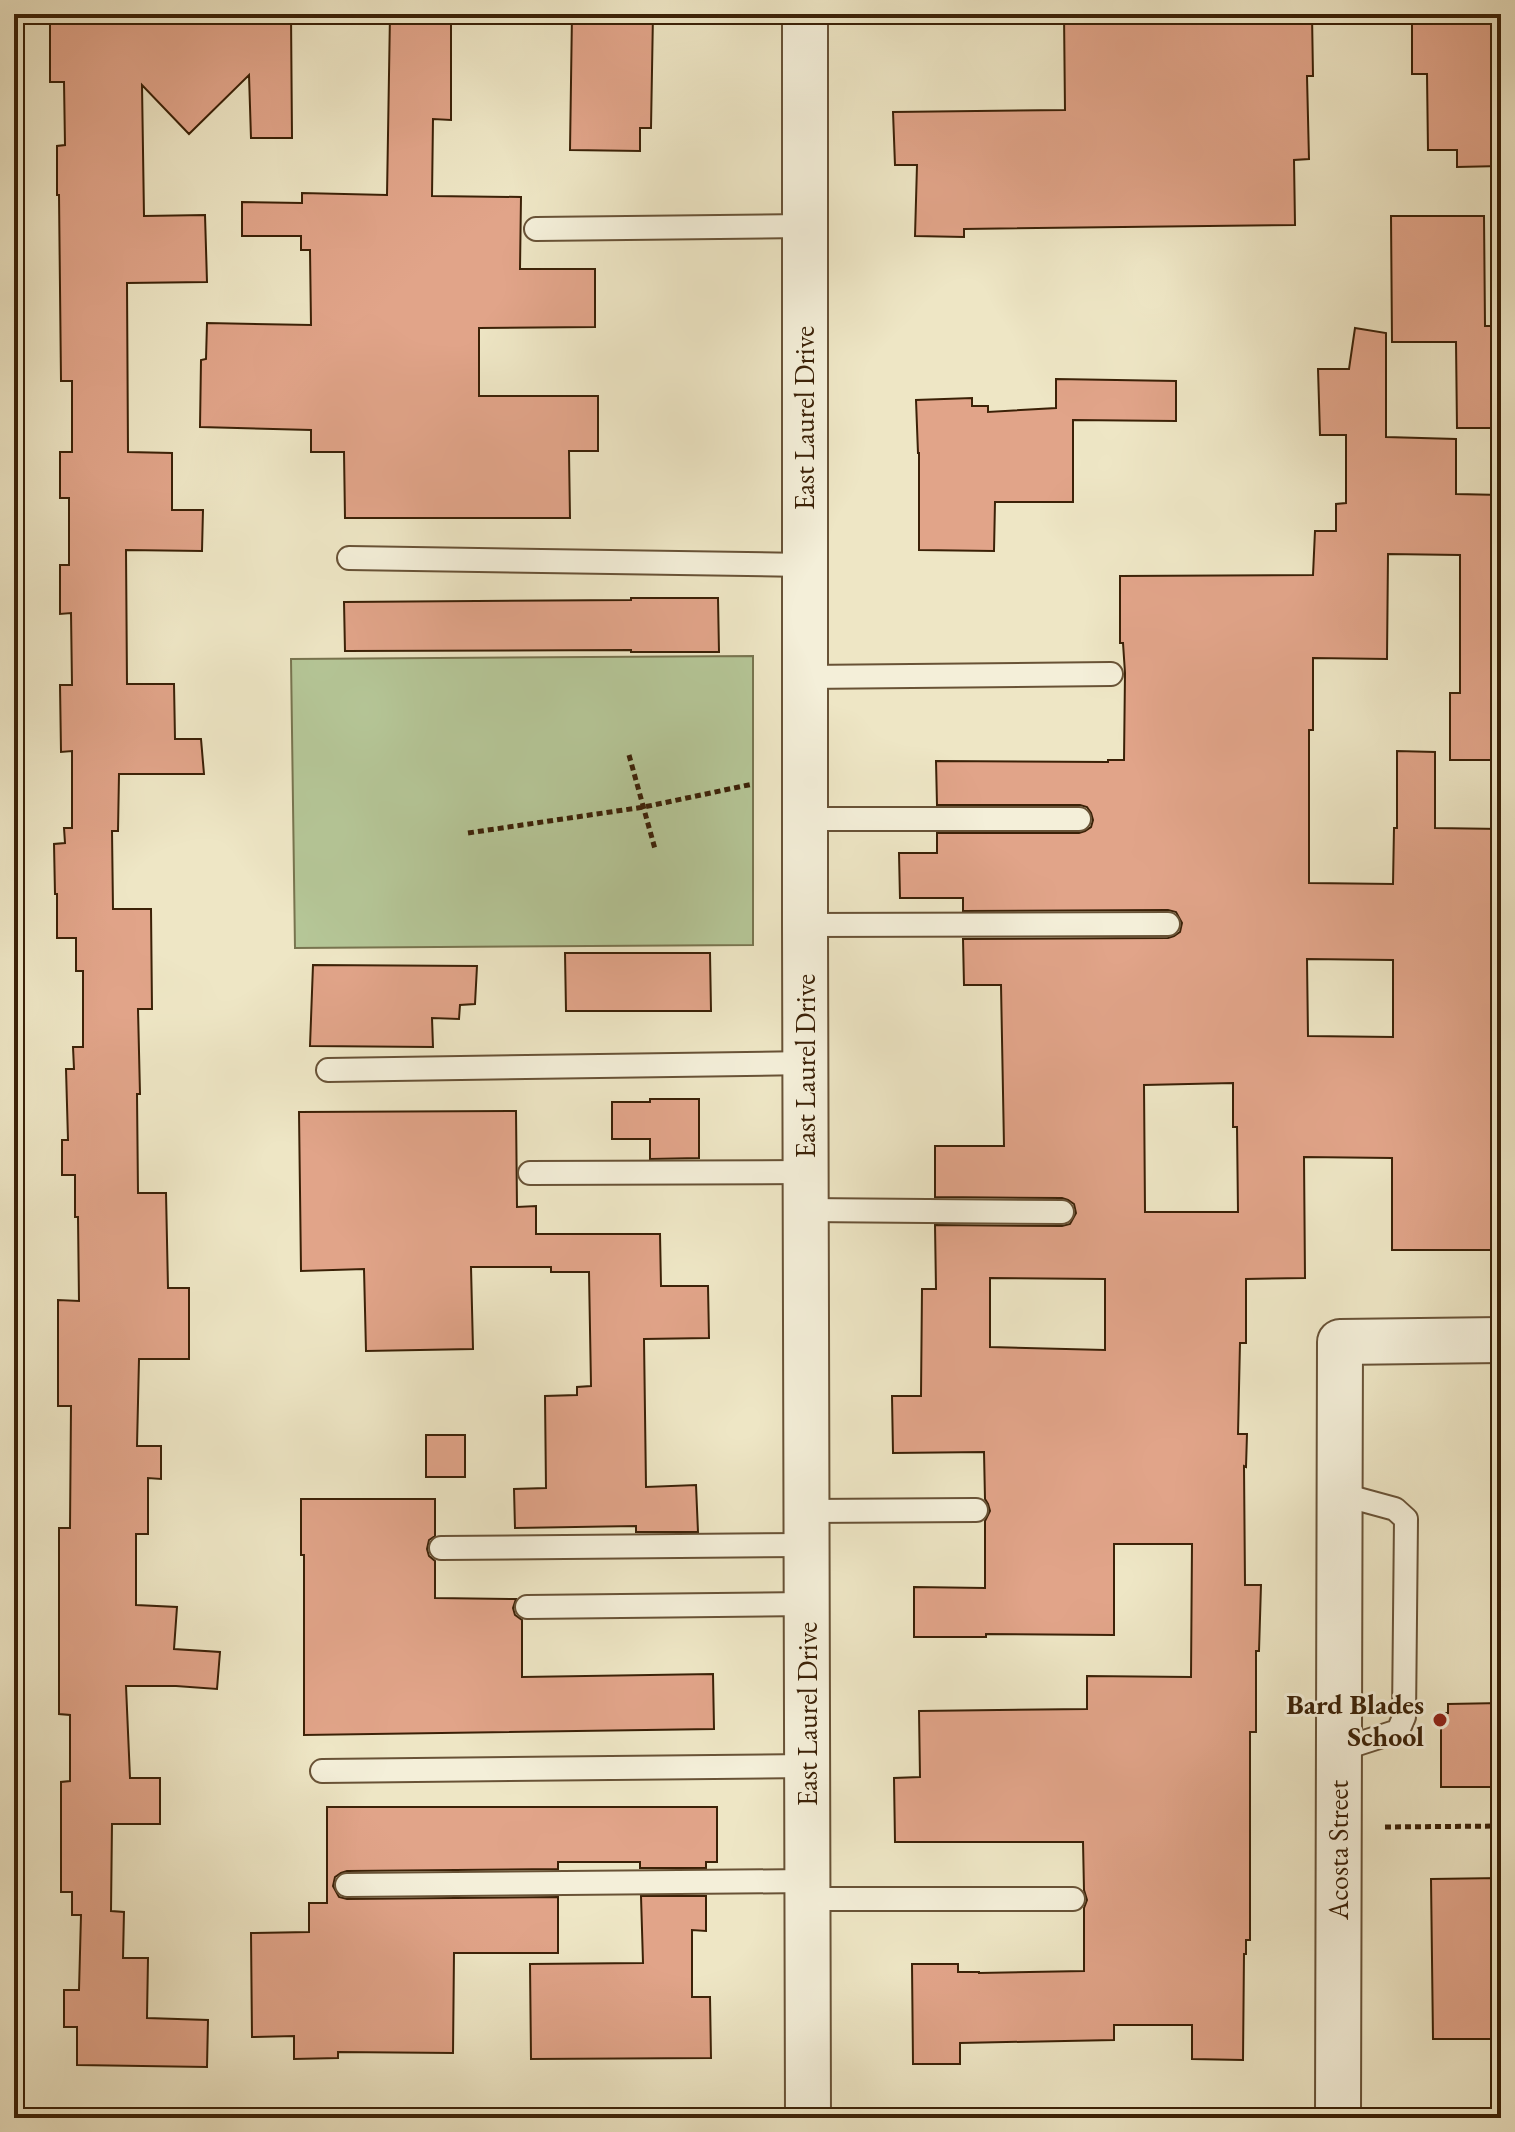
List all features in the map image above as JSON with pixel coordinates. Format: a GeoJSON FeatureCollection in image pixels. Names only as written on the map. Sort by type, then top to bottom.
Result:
{"type":"FeatureCollection","features":[{"type":"Feature","properties":{"kind":"street","name":"East Laurel Drive"},"geometry":{"type":"LineString","coordinates":[[805,14],[808,2118]]}},
{"type":"Feature","properties":{"kind":"street","name":"Acosta Street"},"geometry":{"type":"LineString","coordinates":[[1338,2118],[1340,1342],[1501,1340]]}},
{"type":"Feature","properties":{"kind":"lane"},"geometry":{"type":"LineString","coordinates":[[536,229],[804,226]]}},
{"type":"Feature","properties":{"kind":"lane"},"geometry":{"type":"LineString","coordinates":[[349,558],[805,565]]}},
{"type":"Feature","properties":{"kind":"lane"},"geometry":{"type":"LineString","coordinates":[[805,677],[1111,674]]}},
{"type":"Feature","properties":{"kind":"lane"},"geometry":{"type":"LineString","coordinates":[[805,819],[1079,819]]}},
{"type":"Feature","properties":{"kind":"lane"},"geometry":{"type":"LineString","coordinates":[[805,925],[1168,924]]}},
{"type":"Feature","properties":{"kind":"lane"},"geometry":{"type":"LineString","coordinates":[[328,1070],[807,1063]]}},
{"type":"Feature","properties":{"kind":"lane"},"geometry":{"type":"LineString","coordinates":[[530,1173],[1062,1212]]}},
{"type":"Feature","properties":{"kind":"lane"},"geometry":{"type":"LineString","coordinates":[[1339,1750],[1398,1731],[1402,1724],[1406,1519],[1395,1509],[1340,1494]]}},
{"type":"Feature","properties":{"kind":"lane"},"geometry":{"type":"LineString","coordinates":[[441,1548],[806,1528],[976,1510]]}},
{"type":"Feature","properties":{"kind":"lane"},"geometry":{"type":"LineString","coordinates":[[527,1607],[807,1604]]}},
{"type":"Feature","properties":{"kind":"lane"},"geometry":{"type":"LineString","coordinates":[[322,1771],[808,1766]]}},
{"type":"Feature","properties":{"kind":"lane"},"geometry":{"type":"LineString","coordinates":[[347,1885],[807,1890],[1073,1899]]}},
{"type":"Feature","properties":{"kind":"path"},"geometry":{"type":"LineString","coordinates":[[629,755],[655,849]]}},
{"type":"Feature","properties":{"kind":"path"},"geometry":{"type":"LineString","coordinates":[[468,833],[644,807],[753,784]]}},
{"type":"Feature","properties":{"kind":"path"},"geometry":{"type":"LineString","coordinates":[[1385,1827],[1501,1826]]}},
{"type":"Feature","properties":{"kind":"green space"},"geometry":{"type":"Polygon","coordinates":[[[753,656],[753,945],[295,948],[291,659],[753,656]]]}},
{"type":"Feature","properties":{"kind":"building"},"geometry":{"type":"Polygon","coordinates":[[[50,14],[291,14],[292,138],[251,138],[249,75],[189,134],[142,85],[144,216],[205,215],[207,282],[127,283],[128,452],[172,453],[172,510],[203,510],[202,551],[126,550],[127,684],[174,684],[175,739],[201,739],[204,774],[119,774],[118,831],[112,831],[113,909],[151,909],[152,1009],[138,1009],[138,1193],[166,1193],[168,1288],[189,1288],[189,1359],[139,1359],[137,1446],[161,1446],[161,1479],[148,1478],[148,1534],[136,1534],[136,1605],[177,1607],[174,1649],[220,1652],[217,1689],[126,1686],[130,1778],[160,1778],[160,1824],[112,1824],[111,1911],[124,1912],[123,1958],[148,1958],[147,2018],[208,2020],[207,2067],[77,2065],[77,2027],[64,2027],[64,1990],[79,1990],[81,1915],[72,1915],[72,1892],[61,1892],[61,1782],[70,1781],[70,1715],[59,1714],[59,1528],[70,1528],[71,1406],[58,1406],[58,1300],[79,1301],[75,1175],[62,1175],[62,1140],[68,1140],[66,1069],[74,1069],[73,1047],[83,1047],[83,971],[76,971],[76,938],[57,938],[55,894],[54,844],[65,843],[64,828],[72,828],[72,751],[61,752],[60,685],[72,685],[71,613],[60,614],[60,565],[69,565],[69,498],[60,498],[60,452],[72,452],[72,381],[61,381],[57,146],[65,145],[64,82],[50,82],[50,14]]]}},
{"type":"Feature","properties":{"kind":"building"},"geometry":{"type":"Polygon","coordinates":[[[390,14],[451,14],[451,120],[433,119],[432,196],[521,197],[520,269],[595,269],[595,327],[479,328],[479,396],[598,396],[598,451],[569,451],[570,518],[345,518],[344,452],[311,452],[311,430],[200,427],[201,360],[206,359],[207,323],[311,325],[310,250],[301,250],[301,236],[242,236],[242,202],[302,203],[302,193],[387,195],[390,14]]]}},
{"type":"Feature","properties":{"kind":"building"},"geometry":{"type":"Polygon","coordinates":[[[572,14],[653,14],[651,128],[640,128],[640,151],[570,150],[572,14]]]}},
{"type":"Feature","properties":{"kind":"building"},"geometry":{"type":"Polygon","coordinates":[[[1064,14],[1312,14],[1313,76],[1307,76],[1309,159],[1294,160],[1295,225],[964,229],[964,237],[915,236],[917,165],[895,165],[893,112],[1065,110],[1064,14]]]}},
{"type":"Feature","properties":{"kind":"building"},"geometry":{"type":"Polygon","coordinates":[[[1436,14],[1501,14],[1501,166],[1457,167],[1457,150],[1428,150],[1427,74],[1412,74],[1412,19],[1436,19],[1436,14]]]}},
{"type":"Feature","properties":{"kind":"building"},"geometry":{"type":"Polygon","coordinates":[[[1391,216],[1484,216],[1485,326],[1501,326],[1500,428],[1457,428],[1456,342],[1392,342],[1391,216]]]}},
{"type":"Feature","properties":{"kind":"building"},"geometry":{"type":"Polygon","coordinates":[[[1355,328],[1386,333],[1386,437],[1456,439],[1456,494],[1501,495],[1501,760],[1450,760],[1450,693],[1460,693],[1460,555],[1388,554],[1387,659],[1313,658],[1313,730],[1309,730],[1309,883],[1393,884],[1397,751],[1435,752],[1435,828],[1501,829],[1501,1250],[1392,1250],[1392,1158],[1304,1157],[1305,1278],[1246,1279],[1246,1343],[1240,1343],[1238,1434],[1247,1434],[1244,1466],[1245,1585],[1261,1585],[1259,1651],[1256,1651],[1256,1732],[1250,1732],[1250,1940],[1246,1940],[1244,1954],[1243,2060],[1192,2059],[1192,2025],[1114,2025],[1114,2040],[960,2043],[960,2064],[913,2064],[912,1964],[958,1964],[958,1972],[979,1973],[1084,1971],[1084,1908],[1087,1900],[1083,1842],[895,1842],[894,1778],[920,1777],[919,1711],[1087,1709],[1087,1676],[1191,1677],[1192,1544],[1114,1544],[1114,1635],[914,1637],[914,1587],[985,1588],[985,1521],[990,1511],[985,1499],[984,1452],[893,1453],[892,1396],[921,1396],[922,1289],[936,1289],[935,1225],[1062,1226],[1070,1224],[1076,1213],[1074,1204],[1062,1198],[935,1197],[935,1146],[1004,1146],[1001,985],[964,985],[963,939],[1168,938],[1180,932],[1182,923],[1176,912],[1168,910],[963,911],[963,898],[900,898],[899,853],[937,853],[937,833],[1079,833],[1091,827],[1091,813],[1087,807],[1080,805],[937,805],[936,761],[1124,760],[1125,673],[1123,643],[1120,643],[1120,576],[1313,575],[1315,531],[1336,531],[1336,504],[1346,503],[1346,435],[1320,435],[1318,369],[1349,369],[1355,328]],[[1307,959],[1308,1036],[1393,1037],[1393,960],[1307,959]],[[1233,1083],[1144,1085],[1145,1212],[1238,1212],[1233,1083]],[[990,1278],[990,1347],[1105,1350],[1105,1279],[990,1278]]]}},
{"type":"Feature","properties":{"kind":"building"},"geometry":{"type":"Polygon","coordinates":[[[1056,379],[1176,381],[1176,421],[1073,420],[1073,502],[995,502],[994,551],[919,550],[916,400],[972,398],[972,406],[988,406],[988,412],[1056,408],[1056,379]]]}},
{"type":"Feature","properties":{"kind":"building"},"geometry":{"type":"Polygon","coordinates":[[[718,598],[719,652],[345,651],[344,602],[718,598]]]}},
{"type":"Feature","properties":{"kind":"building"},"geometry":{"type":"Polygon","coordinates":[[[565,953],[710,953],[711,1011],[566,1011],[565,953]]]}},
{"type":"Feature","properties":{"kind":"building"},"geometry":{"type":"Polygon","coordinates":[[[313,965],[477,966],[475,1004],[460,1005],[459,1019],[432,1018],[433,1047],[310,1046],[313,965]]]}},
{"type":"Feature","properties":{"kind":"building"},"geometry":{"type":"Polygon","coordinates":[[[650,1099],[699,1099],[699,1158],[650,1159],[650,1139],[612,1139],[612,1102],[650,1102],[650,1099]]]}},
{"type":"Feature","properties":{"kind":"building"},"geometry":{"type":"Polygon","coordinates":[[[516,1111],[517,1207],[536,1206],[536,1234],[660,1234],[661,1286],[708,1286],[709,1338],[644,1339],[646,1487],[696,1485],[698,1532],[636,1532],[636,1526],[515,1528],[514,1489],[546,1488],[545,1396],[577,1395],[577,1387],[591,1386],[589,1272],[551,1272],[551,1267],[471,1267],[473,1349],[366,1351],[364,1269],[301,1271],[299,1112],[516,1111]]]}},
{"type":"Feature","properties":{"kind":"building"},"geometry":{"type":"Polygon","coordinates":[[[426,1435],[465,1435],[465,1477],[426,1477],[426,1435]]]}},
{"type":"Feature","properties":{"kind":"building"},"geometry":{"type":"Polygon","coordinates":[[[301,1499],[435,1499],[435,1536],[429,1540],[427,1549],[435,1561],[435,1598],[516,1599],[513,1608],[515,1615],[522,1620],[522,1677],[713,1674],[714,1729],[304,1735],[301,1499]]]}},
{"type":"Feature","properties":{"kind":"building"},"geometry":{"type":"Polygon","coordinates":[[[1501,1703],[1501,1787],[1441,1787],[1441,1713],[1448,1713],[1448,1704],[1501,1703]]]}},
{"type":"Feature","properties":{"kind":"building"},"geometry":{"type":"Polygon","coordinates":[[[327,1807],[717,1807],[717,1862],[706,1862],[706,1868],[640,1868],[640,1862],[558,1862],[558,1869],[341,1873],[335,1877],[333,1886],[339,1897],[347,1899],[558,1897],[558,1953],[454,1953],[453,2053],[338,2052],[338,2058],[294,2059],[294,2036],[252,2037],[251,1933],[309,1932],[309,1903],[327,1903],[327,1807]]]}},
{"type":"Feature","properties":{"kind":"building"},"geometry":{"type":"Polygon","coordinates":[[[1501,1878],[1501,2039],[1433,2039],[1431,1879],[1501,1878]]]}},
{"type":"Feature","properties":{"kind":"building"},"geometry":{"type":"Polygon","coordinates":[[[641,1896],[706,1896],[706,1931],[692,1930],[692,1997],[710,1997],[711,2058],[531,2059],[530,1964],[643,1963],[641,1896]]]}},
{"type":"Feature","properties":{"kind":"place","name":"Bard Blades School"},"geometry":{"type":"Point","coordinates":[1440,1720]}}]}
